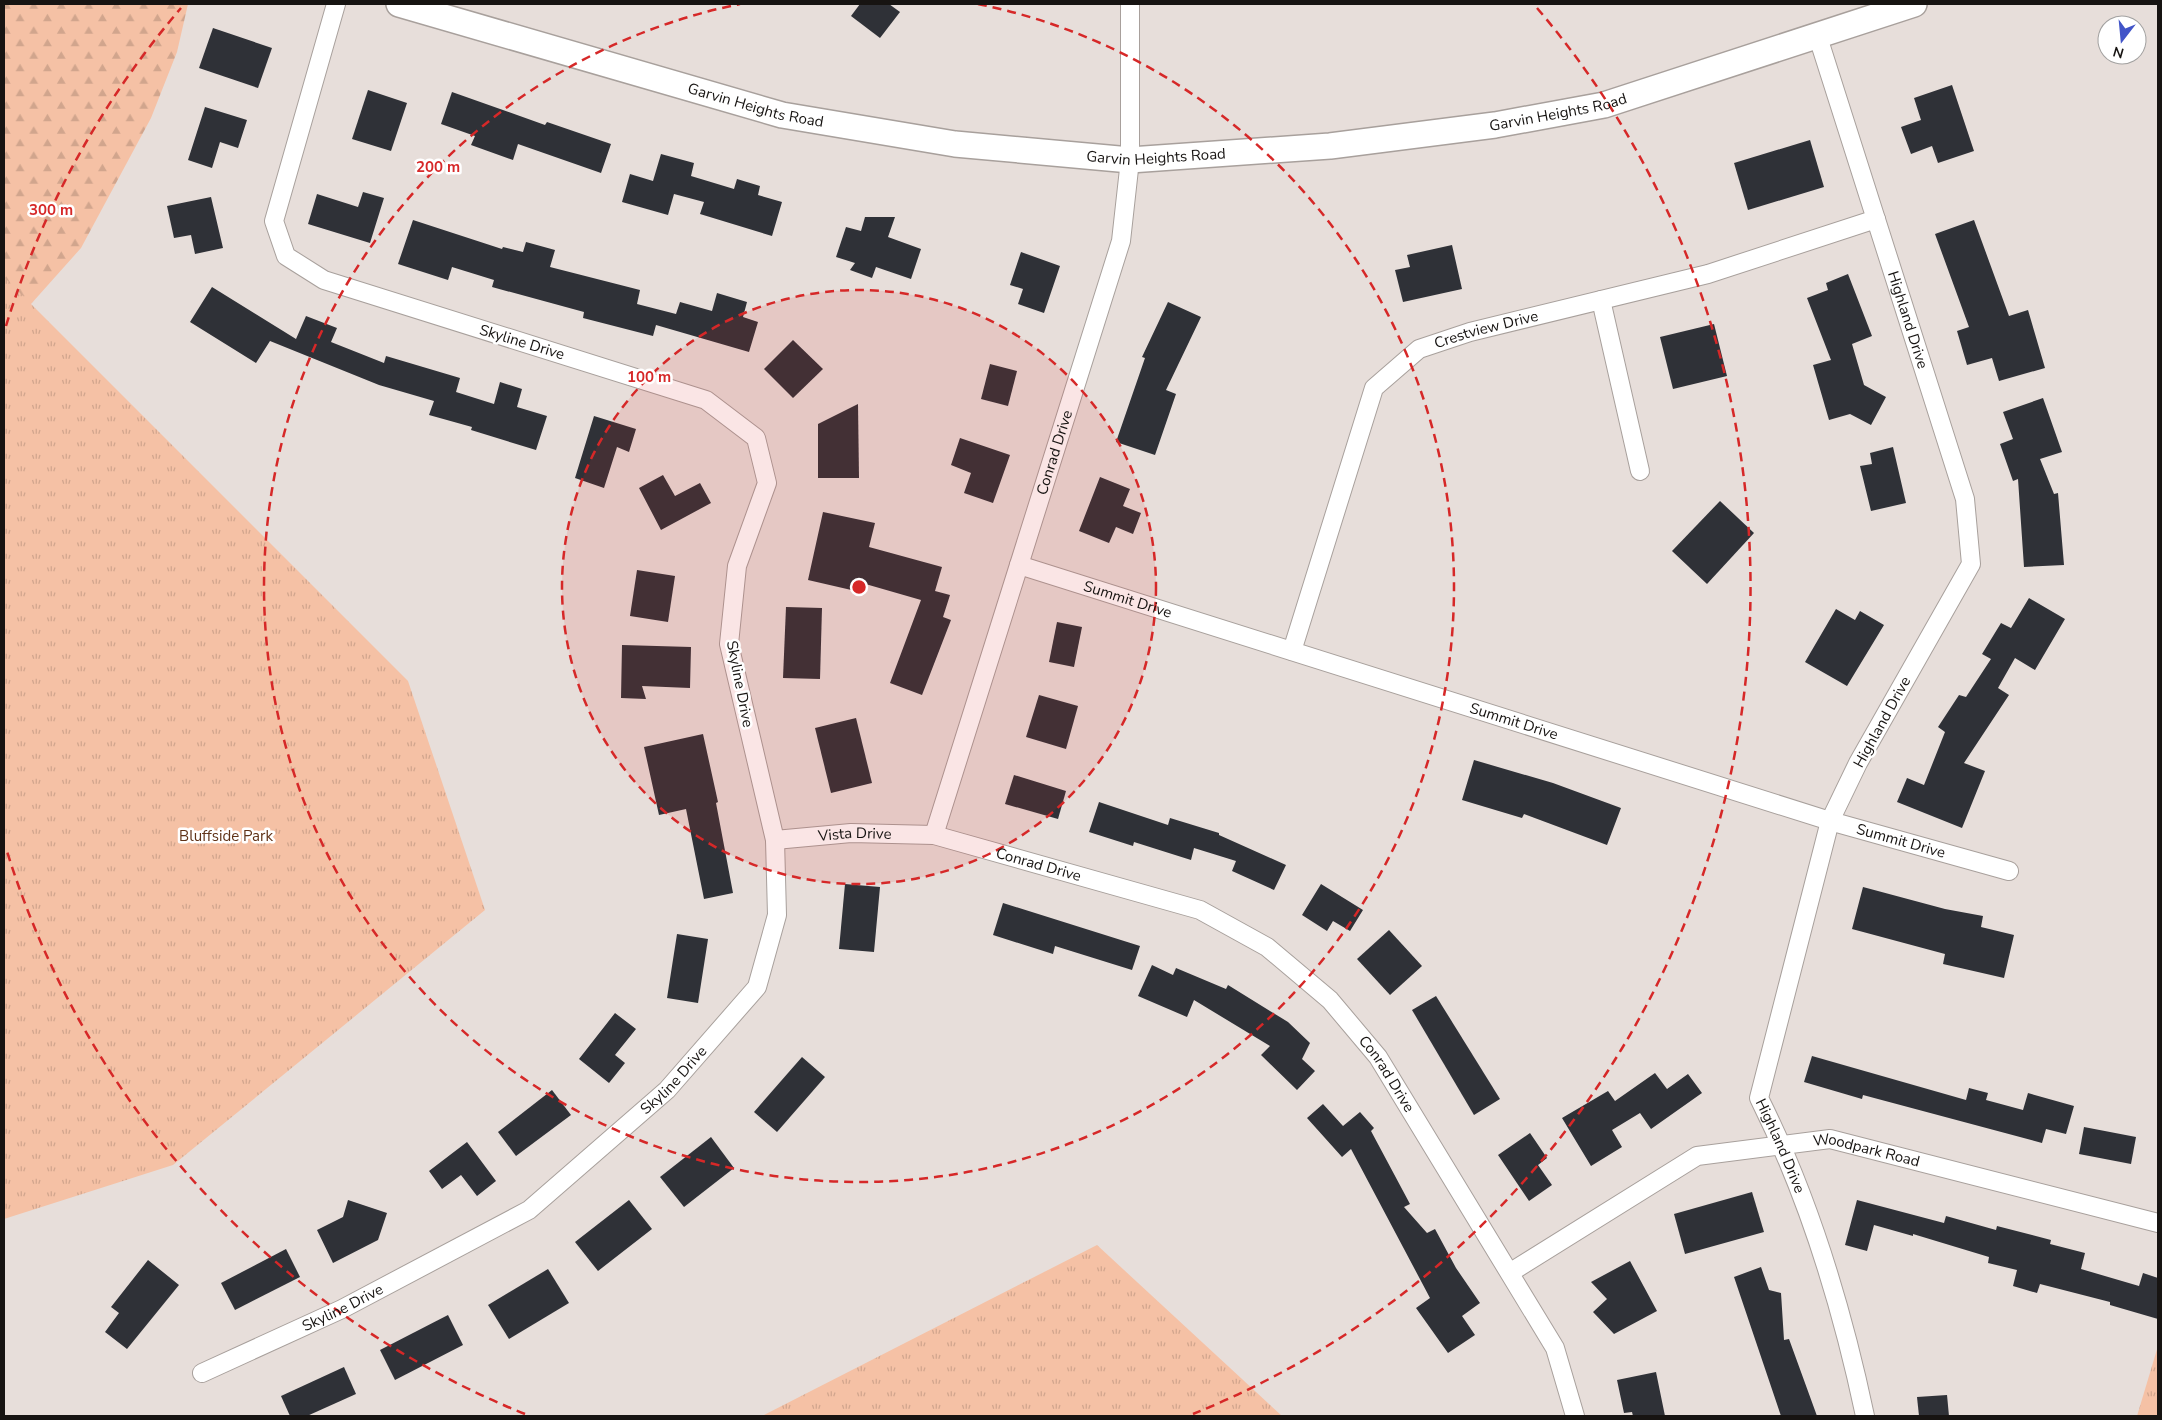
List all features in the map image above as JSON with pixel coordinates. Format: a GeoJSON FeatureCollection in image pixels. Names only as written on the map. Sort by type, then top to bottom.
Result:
{"type":"FeatureCollection","features":[{"type":"Feature","properties":{"kind":"main road","name":"Garvin Heights Road"},"geometry":{"type":"LineString","coordinates":[[399,4],[782,116],[955,144],[1130,160],[1330,146],[1495,125],[1604,105],[1817,34],[1914,4]]}},
{"type":"Feature","properties":{"kind":"street","name":"Skyline Drive"},"geometry":{"type":"LineString","coordinates":[[202,1373],[342,1309],[529,1210],[667,1090],[757,987],[777,915],[775,840],[729,644],[736,566],[767,483],[756,438],[706,400],[324,280],[286,256],[274,221],[336,4]]}},
{"type":"Feature","properties":{"kind":"street","name":"Conrad Drive"},"geometry":{"type":"LineString","coordinates":[[1130,4],[1130,160],[1121,241],[934,835],[1200,910],[1267,947],[1330,1000],[1378,1058],[1511,1272],[1555,1348],[1575,1416]]}},
{"type":"Feature","properties":{"kind":"street","name":"Highland Drive"},"geometry":{"type":"LineString","coordinates":[[1817,34],[1965,498],[1971,564],[1858,763],[1830,821],[1759,1098],[1783,1146],[1825,1260],[1856,1373],[1865,1416]]}},
{"type":"Feature","properties":{"kind":"street","name":"Crestview Drive"},"geometry":{"type":"LineString","coordinates":[[1292,651],[1374,388],[1419,349],[1470,332],[1708,274],[1876,219]]}},
{"type":"Feature","properties":{"kind":"street"},"geometry":{"type":"LineString","coordinates":[[1601,300],[1640,471]]}},
{"type":"Feature","properties":{"kind":"street","name":"Summit Drive"},"geometry":{"type":"LineString","coordinates":[[1019,565],[1830,821],[2009,871]]}},
{"type":"Feature","properties":{"kind":"street","name":"Vista Drive"},"geometry":{"type":"LineString","coordinates":[[775,840],[851,833],[934,835]]}},
{"type":"Feature","properties":{"kind":"street","name":"Woodpark Road"},"geometry":{"type":"LineString","coordinates":[[1511,1272],[1697,1156],[1830,1139],[2158,1223]]}},
{"type":"Feature","properties":{"kind":"green space"},"geometry":{"type":"Polygon","coordinates":[[[4,4],[188,4],[177,52],[151,118],[81,248],[31,304],[4,316],[4,4]]]}},
{"type":"Feature","properties":{"kind":"green space","name":"Bluffside Park"},"geometry":{"type":"Polygon","coordinates":[[[4,277],[408,681],[485,910],[173,1165],[4,1219],[4,277]]]}},
{"type":"Feature","properties":{"kind":"green space"},"geometry":{"type":"Polygon","coordinates":[[[1097,1245],[1282,1416],[762,1416],[1097,1245]]]}},
{"type":"Feature","properties":{"kind":"green space"},"geometry":{"type":"Polygon","coordinates":[[[2158,1346],[2158,1416],[2137,1416],[2158,1346]]]}},
{"type":"Feature","properties":{"kind":"building"},"geometry":{"type":"Polygon","coordinates":[[[860,4],[889,4],[900,12],[880,38],[851,16],[860,4]]]}},
{"type":"Feature","properties":{"kind":"building"},"geometry":{"type":"Polygon","coordinates":[[[213,28],[272,48],[258,88],[199,68],[213,28]]]}},
{"type":"Feature","properties":{"kind":"building"},"geometry":{"type":"Polygon","coordinates":[[[1952,85],[1974,151],[1938,163],[1932,146],[1911,154],[1901,127],[1921,120],[1914,98],[1952,85]]]}},
{"type":"Feature","properties":{"kind":"building"},"geometry":{"type":"Polygon","coordinates":[[[368,90],[407,103],[391,151],[352,139],[368,90]]]}},
{"type":"Feature","properties":{"kind":"building"},"geometry":{"type":"Polygon","coordinates":[[[452,92],[545,125],[547,122],[611,144],[601,173],[518,144],[513,160],[471,145],[475,136],[441,124],[452,92]]]}},
{"type":"Feature","properties":{"kind":"building"},"geometry":{"type":"Polygon","coordinates":[[[205,107],[247,120],[238,148],[220,142],[212,168],[188,160],[205,107]]]}},
{"type":"Feature","properties":{"kind":"building"},"geometry":{"type":"Polygon","coordinates":[[[1810,140],[1824,187],[1748,210],[1734,163],[1810,140]]]}},
{"type":"Feature","properties":{"kind":"building"},"geometry":{"type":"Polygon","coordinates":[[[661,154],[694,163],[691,176],[734,189],[737,179],[760,186],[758,195],[782,202],[772,236],[700,214],[704,202],[674,194],[668,215],[622,202],[630,174],[653,181],[661,154]]]}},
{"type":"Feature","properties":{"kind":"building"},"geometry":{"type":"Polygon","coordinates":[[[363,192],[384,198],[370,243],[308,224],[317,194],[358,207],[363,192]]]}},
{"type":"Feature","properties":{"kind":"building"},"geometry":{"type":"Polygon","coordinates":[[[211,197],[223,248],[195,254],[191,235],[174,238],[167,206],[211,197]]]}},
{"type":"Feature","properties":{"kind":"building"},"geometry":{"type":"Polygon","coordinates":[[[865,217],[895,217],[888,237],[921,249],[911,279],[876,267],[872,278],[850,270],[855,263],[836,257],[846,227],[861,231],[865,217]]]}},
{"type":"Feature","properties":{"kind":"building"},"geometry":{"type":"Polygon","coordinates":[[[413,220],[502,249],[503,247],[523,252],[526,242],[555,250],[550,267],[640,290],[637,304],[676,314],[680,302],[712,311],[717,293],[747,302],[743,317],[758,322],[749,352],[656,325],[653,336],[583,318],[584,312],[492,287],[494,280],[452,267],[448,280],[398,264],[413,220]]]}},
{"type":"Feature","properties":{"kind":"building"},"geometry":{"type":"Polygon","coordinates":[[[1974,220],[2009,316],[2028,310],[2045,368],[1999,381],[1992,358],[1967,365],[1957,331],[1969,327],[1935,234],[1974,220]]]}},
{"type":"Feature","properties":{"kind":"building"},"geometry":{"type":"Polygon","coordinates":[[[1452,245],[1462,289],[1403,302],[1395,270],[1410,267],[1407,255],[1452,245]]]}},
{"type":"Feature","properties":{"kind":"building"},"geometry":{"type":"Polygon","coordinates":[[[1021,252],[1060,266],[1044,313],[1018,304],[1023,289],[1010,285],[1021,252]]]}},
{"type":"Feature","properties":{"kind":"building"},"geometry":{"type":"Polygon","coordinates":[[[1848,274],[1872,336],[1852,344],[1864,385],[1886,397],[1871,425],[1850,414],[1829,420],[1813,365],[1831,360],[1807,298],[1828,290],[1826,283],[1848,274]]]}},
{"type":"Feature","properties":{"kind":"building"},"geometry":{"type":"Polygon","coordinates":[[[212,287],[296,339],[306,316],[337,328],[331,342],[384,363],[386,356],[460,378],[456,392],[494,404],[500,382],[522,389],[517,407],[547,416],[536,450],[471,430],[472,427],[429,415],[434,401],[379,385],[270,341],[256,363],[190,322],[212,287]]]}},
{"type":"Feature","properties":{"kind":"building"},"geometry":{"type":"Polygon","coordinates":[[[1168,302],[1201,317],[1166,390],[1176,394],[1155,455],[1116,442],[1145,358],[1142,357],[1168,302]]]}},
{"type":"Feature","properties":{"kind":"building"},"geometry":{"type":"Polygon","coordinates":[[[1714,324],[1727,376],[1673,389],[1660,337],[1714,324]]]}},
{"type":"Feature","properties":{"kind":"building"},"geometry":{"type":"Polygon","coordinates":[[[793,340],[823,369],[793,398],[764,369],[793,340]]]}},
{"type":"Feature","properties":{"kind":"building"},"geometry":{"type":"Polygon","coordinates":[[[990,364],[1017,371],[1008,406],[981,399],[990,364]]]}},
{"type":"Feature","properties":{"kind":"building"},"geometry":{"type":"Polygon","coordinates":[[[2043,398],[2062,452],[2040,459],[2054,494],[2058,493],[2064,565],[2024,567],[2018,479],[2013,481],[2000,444],[2013,439],[2003,412],[2043,398]]]}},
{"type":"Feature","properties":{"kind":"building"},"geometry":{"type":"Polygon","coordinates":[[[858,404],[859,478],[818,478],[818,424],[858,404]]]}},
{"type":"Feature","properties":{"kind":"building"},"geometry":{"type":"Polygon","coordinates":[[[594,416],[636,429],[629,452],[617,447],[604,488],[575,478],[594,416]]]}},
{"type":"Feature","properties":{"kind":"building"},"geometry":{"type":"Polygon","coordinates":[[[960,438],[1010,455],[993,503],[964,493],[971,473],[951,465],[960,438]]]}},
{"type":"Feature","properties":{"kind":"building"},"geometry":{"type":"Polygon","coordinates":[[[1893,447],[1906,503],[1871,511],[1860,466],[1872,464],[1870,453],[1893,447]]]}},
{"type":"Feature","properties":{"kind":"building"},"geometry":{"type":"Polygon","coordinates":[[[663,475],[675,496],[700,483],[711,503],[661,530],[639,488],[663,475]]]}},
{"type":"Feature","properties":{"kind":"building"},"geometry":{"type":"Polygon","coordinates":[[[1100,477],[1130,489],[1123,506],[1141,513],[1133,534],[1116,527],[1109,543],[1079,531],[1100,477]]]}},
{"type":"Feature","properties":{"kind":"building"},"geometry":{"type":"Polygon","coordinates":[[[1720,501],[1754,533],[1707,584],[1672,551],[1720,501]]]}},
{"type":"Feature","properties":{"kind":"building"},"geometry":{"type":"Polygon","coordinates":[[[823,512],[875,523],[869,547],[942,567],[935,591],[950,595],[943,617],[951,620],[922,695],[890,683],[921,600],[862,583],[860,592],[808,580],[823,512]]]}},
{"type":"Feature","properties":{"kind":"building"},"geometry":{"type":"Polygon","coordinates":[[[637,570],[675,576],[668,622],[630,616],[637,570]]]}},
{"type":"Feature","properties":{"kind":"building"},"geometry":{"type":"Polygon","coordinates":[[[2029,598],[2065,619],[2035,670],[2015,658],[1998,688],[2009,695],[1964,763],[1985,771],[1962,828],[1897,802],[1907,778],[1924,785],[1945,732],[1938,727],[1959,695],[1966,697],[1991,659],[1982,654],[2001,623],[2011,628],[2029,598]]]}},
{"type":"Feature","properties":{"kind":"building"},"geometry":{"type":"Polygon","coordinates":[[[786,607],[822,608],[820,679],[783,678],[786,607]]]}},
{"type":"Feature","properties":{"kind":"building"},"geometry":{"type":"Polygon","coordinates":[[[1836,609],[1855,620],[1860,611],[1884,625],[1847,686],[1805,662],[1836,609]]]}},
{"type":"Feature","properties":{"kind":"building"},"geometry":{"type":"Polygon","coordinates":[[[1057,622],[1082,627],[1074,667],[1049,662],[1057,622]]]}},
{"type":"Feature","properties":{"kind":"building"},"geometry":{"type":"Polygon","coordinates":[[[622,645],[691,647],[690,688],[642,686],[646,699],[621,698],[622,645]]]}},
{"type":"Feature","properties":{"kind":"building"},"geometry":{"type":"Polygon","coordinates":[[[1039,695],[1078,706],[1066,749],[1026,737],[1039,695]]]}},
{"type":"Feature","properties":{"kind":"building"},"geometry":{"type":"Polygon","coordinates":[[[856,718],[872,783],[831,793],[815,728],[856,718]]]}},
{"type":"Feature","properties":{"kind":"building"},"geometry":{"type":"Polygon","coordinates":[[[703,734],[718,802],[716,803],[733,893],[704,899],[686,809],[659,815],[644,747],[703,734]]]}},
{"type":"Feature","properties":{"kind":"building"},"geometry":{"type":"Polygon","coordinates":[[[1474,760],[1553,783],[1621,808],[1607,845],[1524,814],[1522,818],[1462,800],[1474,760]]]}},
{"type":"Feature","properties":{"kind":"building"},"geometry":{"type":"Polygon","coordinates":[[[1014,775],[1066,791],[1058,819],[1005,804],[1014,775]]]}},
{"type":"Feature","properties":{"kind":"building"},"geometry":{"type":"Polygon","coordinates":[[[1099,802],[1168,825],[1170,818],[1219,833],[1219,835],[1286,865],[1274,890],[1232,871],[1236,861],[1194,848],[1191,860],[1134,842],[1133,846],[1089,832],[1099,802]]]}},
{"type":"Feature","properties":{"kind":"building"},"geometry":{"type":"Polygon","coordinates":[[[845,884],[880,887],[874,952],[839,949],[845,884]]]}},
{"type":"Feature","properties":{"kind":"building"},"geometry":{"type":"Polygon","coordinates":[[[1321,884],[1363,910],[1350,931],[1333,921],[1327,931],[1302,915],[1321,884]]]}},
{"type":"Feature","properties":{"kind":"building"},"geometry":{"type":"Polygon","coordinates":[[[1863,887],[1945,909],[1983,916],[1981,927],[2014,935],[2004,978],[1943,964],[1945,954],[1852,929],[1863,887]]]}},
{"type":"Feature","properties":{"kind":"building"},"geometry":{"type":"Polygon","coordinates":[[[1003,903],[1140,946],[1132,970],[1055,946],[1053,954],[993,935],[1003,903]]]}},
{"type":"Feature","properties":{"kind":"building"},"geometry":{"type":"Polygon","coordinates":[[[1389,930],[1422,966],[1390,995],[1357,959],[1389,930]]]}},
{"type":"Feature","properties":{"kind":"building"},"geometry":{"type":"Polygon","coordinates":[[[677,934],[708,939],[698,1003],[667,998],[677,934]]]}},
{"type":"Feature","properties":{"kind":"building"},"geometry":{"type":"Polygon","coordinates":[[[1152,965],[1173,975],[1176,968],[1226,989],[1228,985],[1288,1022],[1310,1043],[1302,1059],[1315,1071],[1297,1090],[1261,1055],[1270,1046],[1194,1000],[1187,1017],[1138,996],[1152,965]]]}},
{"type":"Feature","properties":{"kind":"building"},"geometry":{"type":"Polygon","coordinates":[[[1436,996],[1500,1099],[1474,1115],[1412,1010],[1436,996]]]}},
{"type":"Feature","properties":{"kind":"building"},"geometry":{"type":"Polygon","coordinates":[[[615,1013],[636,1029],[615,1055],[625,1063],[609,1083],[579,1059],[615,1013]]]}},
{"type":"Feature","properties":{"kind":"building"},"geometry":{"type":"Polygon","coordinates":[[[1812,1056],[1966,1100],[1969,1088],[1988,1093],[1986,1100],[2023,1110],[2028,1093],[2074,1106],[2066,1134],[2046,1129],[2042,1143],[1863,1095],[1862,1099],[1804,1082],[1812,1056]]]}},
{"type":"Feature","properties":{"kind":"building"},"geometry":{"type":"Polygon","coordinates":[[[802,1057],[825,1077],[777,1132],[754,1112],[802,1057]]]}},
{"type":"Feature","properties":{"kind":"building"},"geometry":{"type":"Polygon","coordinates":[[[1655,1073],[1667,1089],[1688,1074],[1702,1093],[1651,1129],[1640,1113],[1612,1130],[1622,1147],[1591,1166],[1562,1118],[1608,1091],[1615,1101],[1655,1073]]]}},
{"type":"Feature","properties":{"kind":"building"},"geometry":{"type":"Polygon","coordinates":[[[552,1090],[571,1115],[516,1156],[498,1132],[552,1090]]]}},
{"type":"Feature","properties":{"kind":"building"},"geometry":{"type":"Polygon","coordinates":[[[1323,1104],[1343,1126],[1360,1112],[1374,1128],[1371,1131],[1410,1204],[1404,1207],[1427,1233],[1435,1229],[1456,1268],[1480,1303],[1462,1316],[1475,1335],[1448,1353],[1416,1308],[1430,1298],[1351,1149],[1342,1157],[1307,1118],[1323,1104]]]}},
{"type":"Feature","properties":{"kind":"building"},"geometry":{"type":"Polygon","coordinates":[[[2084,1127],[2136,1137],[2131,1164],[2079,1154],[2084,1127]]]}},
{"type":"Feature","properties":{"kind":"building"},"geometry":{"type":"Polygon","coordinates":[[[1530,1133],[1547,1158],[1538,1165],[1552,1185],[1529,1201],[1498,1155],[1530,1133]]]}},
{"type":"Feature","properties":{"kind":"building"},"geometry":{"type":"Polygon","coordinates":[[[711,1137],[734,1168],[684,1207],[660,1177],[711,1137]]]}},
{"type":"Feature","properties":{"kind":"building"},"geometry":{"type":"Polygon","coordinates":[[[467,1142],[496,1181],[477,1196],[461,1175],[442,1189],[429,1171],[467,1142]]]}},
{"type":"Feature","properties":{"kind":"building"},"geometry":{"type":"Polygon","coordinates":[[[1752,1192],[1764,1232],[1685,1254],[1674,1214],[1752,1192]]]}},
{"type":"Feature","properties":{"kind":"building"},"geometry":{"type":"Polygon","coordinates":[[[348,1200],[387,1213],[378,1240],[333,1263],[317,1230],[343,1217],[348,1200]]]}},
{"type":"Feature","properties":{"kind":"building"},"geometry":{"type":"Polygon","coordinates":[[[629,1200],[652,1229],[598,1271],[575,1242],[629,1200]]]}},
{"type":"Feature","properties":{"kind":"building"},"geometry":{"type":"Polygon","coordinates":[[[1857,1200],[1944,1223],[1946,1216],[1996,1230],[1997,1226],[2051,1240],[2050,1244],[2085,1253],[2081,1269],[2139,1286],[2143,1273],[2158,1278],[2158,1319],[2110,1305],[2110,1302],[2040,1284],[2037,1293],[2013,1286],[2017,1270],[1988,1263],[1989,1257],[1913,1234],[1913,1236],[1874,1225],[1867,1251],[1845,1245],[1857,1200]]]}},
{"type":"Feature","properties":{"kind":"building"},"geometry":{"type":"Polygon","coordinates":[[[286,1249],[300,1277],[235,1310],[221,1283],[286,1249]]]}},
{"type":"Feature","properties":{"kind":"building"},"geometry":{"type":"Polygon","coordinates":[[[148,1260],[179,1285],[127,1349],[105,1332],[119,1313],[111,1307],[148,1260]]]}},
{"type":"Feature","properties":{"kind":"building"},"geometry":{"type":"Polygon","coordinates":[[[1630,1261],[1657,1311],[1614,1334],[1593,1312],[1607,1299],[1591,1282],[1630,1261]]]}},
{"type":"Feature","properties":{"kind":"building"},"geometry":{"type":"Polygon","coordinates":[[[1761,1267],[1769,1290],[1781,1293],[1784,1340],[1789,1339],[1817,1416],[1781,1416],[1734,1277],[1761,1267]]]}},
{"type":"Feature","properties":{"kind":"building"},"geometry":{"type":"Polygon","coordinates":[[[548,1269],[569,1303],[509,1339],[488,1305],[548,1269]]]}},
{"type":"Feature","properties":{"kind":"building"},"geometry":{"type":"Polygon","coordinates":[[[448,1315],[463,1345],[395,1380],[380,1350],[448,1315]]]}},
{"type":"Feature","properties":{"kind":"building"},"geometry":{"type":"Polygon","coordinates":[[[344,1367],[356,1394],[307,1416],[290,1416],[281,1396],[344,1367]]]}},
{"type":"Feature","properties":{"kind":"building"},"geometry":{"type":"Polygon","coordinates":[[[1656,1372],[1665,1416],[1633,1416],[1632,1412],[1624,1413],[1617,1380],[1656,1372]]]}},
{"type":"Feature","properties":{"kind":"building"},"geometry":{"type":"Polygon","coordinates":[[[1947,1395],[1949,1416],[1919,1416],[1917,1397],[1947,1395]]]}}]}
